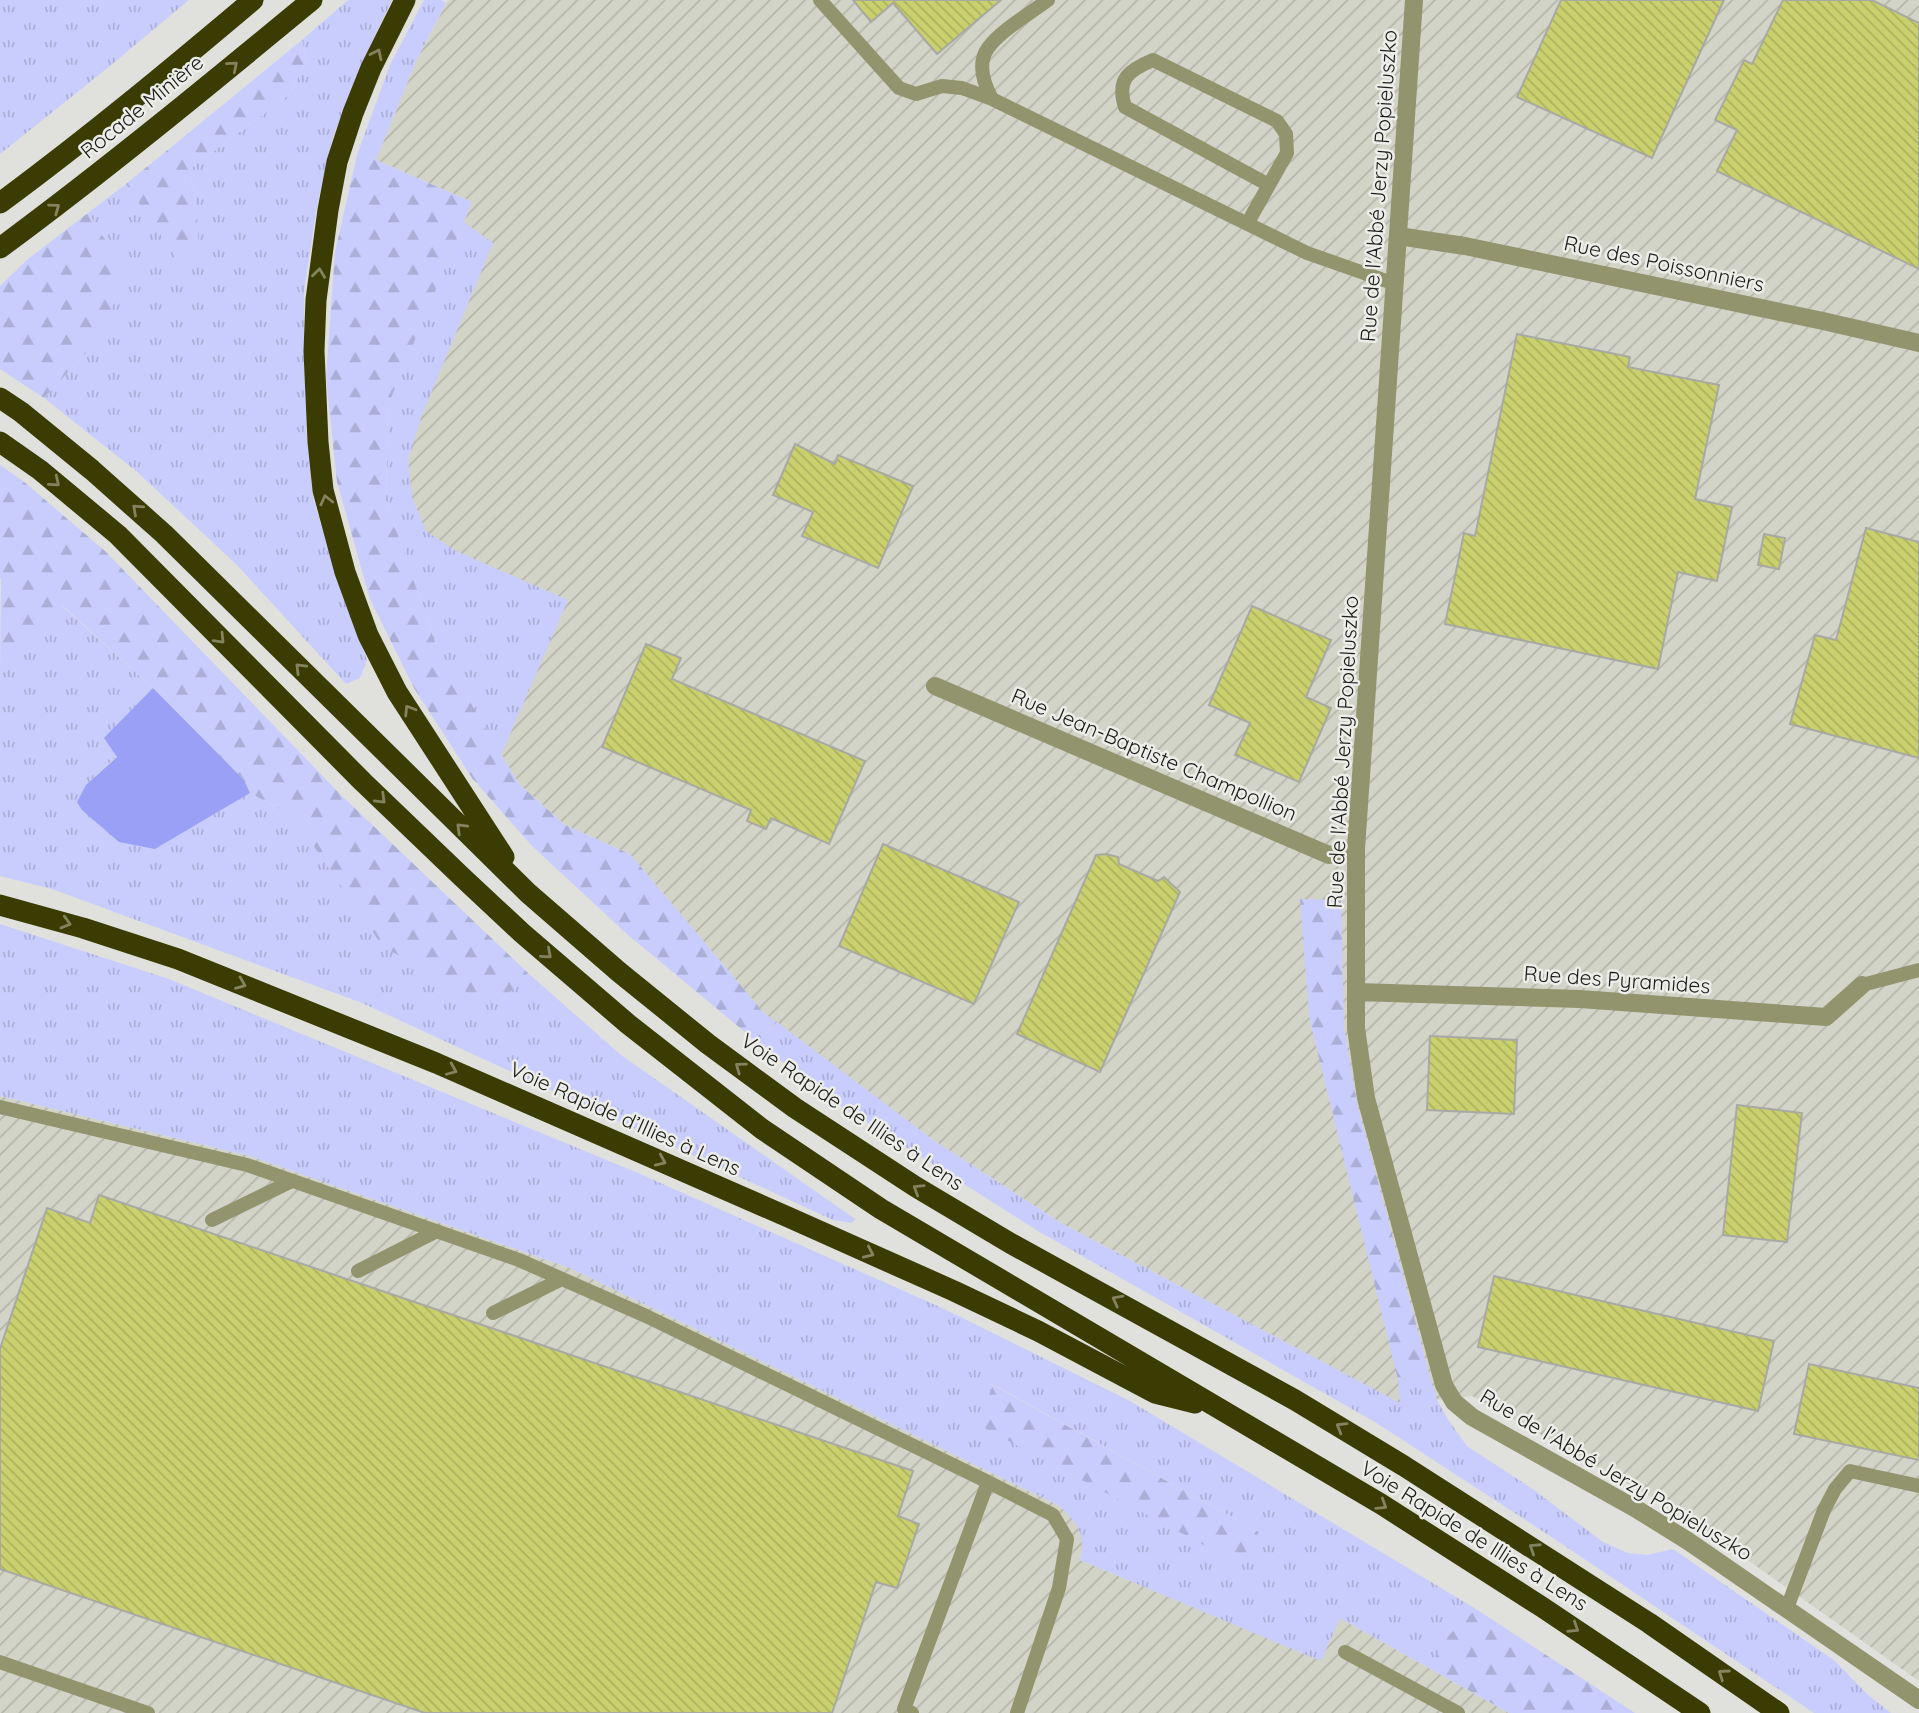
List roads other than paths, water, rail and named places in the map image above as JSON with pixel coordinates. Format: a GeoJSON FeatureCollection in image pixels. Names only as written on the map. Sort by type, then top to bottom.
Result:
{"type":"FeatureCollection","features":[{"type":"Feature","properties":{"kind":"highway","name":"Rocade Minière"},"geometry":{"type":"LineString","coordinates":[[0,203],[146,89],[253,0]]}},
{"type":"Feature","properties":{"kind":"highway","name":"Rocade Minière"},"geometry":{"type":"LineString","coordinates":[[0,248],[79,190],[312,0]]}},
{"type":"Feature","properties":{"kind":"highway"},"geometry":{"type":"LineString","coordinates":[[405,0],[371,68],[354,113],[337,162],[328,210],[316,300],[314,351],[323,490],[345,572],[368,635],[397,692],[528,893]]}},
{"type":"Feature","properties":{"kind":"highway"},"geometry":{"type":"LineString","coordinates":[[0,398],[22,412],[92,470],[164,534],[528,893]]}},
{"type":"Feature","properties":{"kind":"highway","name":"Voie Rapide de Illies à Lens"},"geometry":{"type":"LineString","coordinates":[[0,442],[40,470],[118,535],[260,680],[522,933],[638,1032],[762,1129],[881,1209],[1369,1497],[1623,1660],[1700,1713]]}},
{"type":"Feature","properties":{"kind":"highway","name":"Voie Rapide de Illies à Lens"},"geometry":{"type":"LineString","coordinates":[[528,893],[678,1020],[795,1108],[916,1187],[1010,1243],[1295,1400],[1486,1517],[1779,1713]]}},
{"type":"Feature","properties":{"kind":"highway","name":"Voie Rapide d’Illies à Lens"},"geometry":{"type":"LineString","coordinates":[[0,905],[178,959],[349,1027],[533,1105],[942,1286],[1038,1331],[1156,1393],[1218,1408]]}},
{"type":"Feature","properties":{"kind":"street","name":"Rue de l'Abbé Jerzy Popieluszko"},"geometry":{"type":"LineString","coordinates":[[1414,0],[1356,849],[1356,1028],[1366,1098],[1444,1385],[1454,1402],[1472,1417],[1688,1541],[1919,1700]]}},
{"type":"Feature","properties":{"kind":"street","name":"Rue des Poissonniers"},"geometry":{"type":"LineString","coordinates":[[1398,236],[1465,246],[1824,320],[1919,343]]}},
{"type":"Feature","properties":{"kind":"street","name":"Rue Jean-Baptiste Champollion"},"geometry":{"type":"LineString","coordinates":[[935,686],[1329,855],[1356,849]]}},
{"type":"Feature","properties":{"kind":"street","name":"Rue des Pyramides"},"geometry":{"type":"LineString","coordinates":[[1357,992],[1580,999],[1826,1017],[1862,985]]}},
{"type":"Feature","properties":{"kind":"lane"},"geometry":{"type":"LineString","coordinates":[[820,0],[899,88],[916,94],[942,86],[962,88],[992,99],[1307,253],[1395,284]]}},
{"type":"Feature","properties":{"kind":"lane"},"geometry":{"type":"LineString","coordinates":[[992,99],[985,86],[982,68],[987,49],[1009,28],[1048,0]]}},
{"type":"Feature","properties":{"kind":"lane"},"geometry":{"type":"LineString","coordinates":[[1247,224],[1287,153],[1286,134],[1277,121],[1153,60],[1134,68],[1123,81],[1121,96],[1125,107],[1269,184]]}},
{"type":"Feature","properties":{"kind":"lane"},"geometry":{"type":"LineString","coordinates":[[1862,985],[1919,970]]}},
{"type":"Feature","properties":{"kind":"lane"},"geometry":{"type":"LineString","coordinates":[[0,1107],[247,1165],[519,1260],[646,1317],[1053,1515],[1067,1539],[1059,1588],[1017,1713]]}},
{"type":"Feature","properties":{"kind":"lane"},"geometry":{"type":"LineString","coordinates":[[212,1220],[292,1181]]}},
{"type":"Feature","properties":{"kind":"lane"},"geometry":{"type":"LineString","coordinates":[[358,1271],[437,1231]]}},
{"type":"Feature","properties":{"kind":"lane"},"geometry":{"type":"LineString","coordinates":[[493,1313],[562,1279]]}},
{"type":"Feature","properties":{"kind":"lane"},"geometry":{"type":"LineString","coordinates":[[1787,1608],[1824,1510],[1835,1489],[1850,1471],[1919,1486]]}},
{"type":"Feature","properties":{"kind":"lane"},"geometry":{"type":"LineString","coordinates":[[912,1713],[904,1709],[988,1482]]}},
{"type":"Feature","properties":{"kind":"lane"},"geometry":{"type":"LineString","coordinates":[[1345,1652],[1458,1713]]}},
{"type":"Feature","properties":{"kind":"lane"},"geometry":{"type":"LineString","coordinates":[[0,1662],[148,1713]]}},
{"type":"Feature","properties":{"kind":"water"},"geometry":{"type":"Polygon","coordinates":[[[153,688],[244,780],[250,793],[155,849],[119,842],[82,810],[77,802],[86,785],[117,757],[104,738],[153,688]]]}}]}
